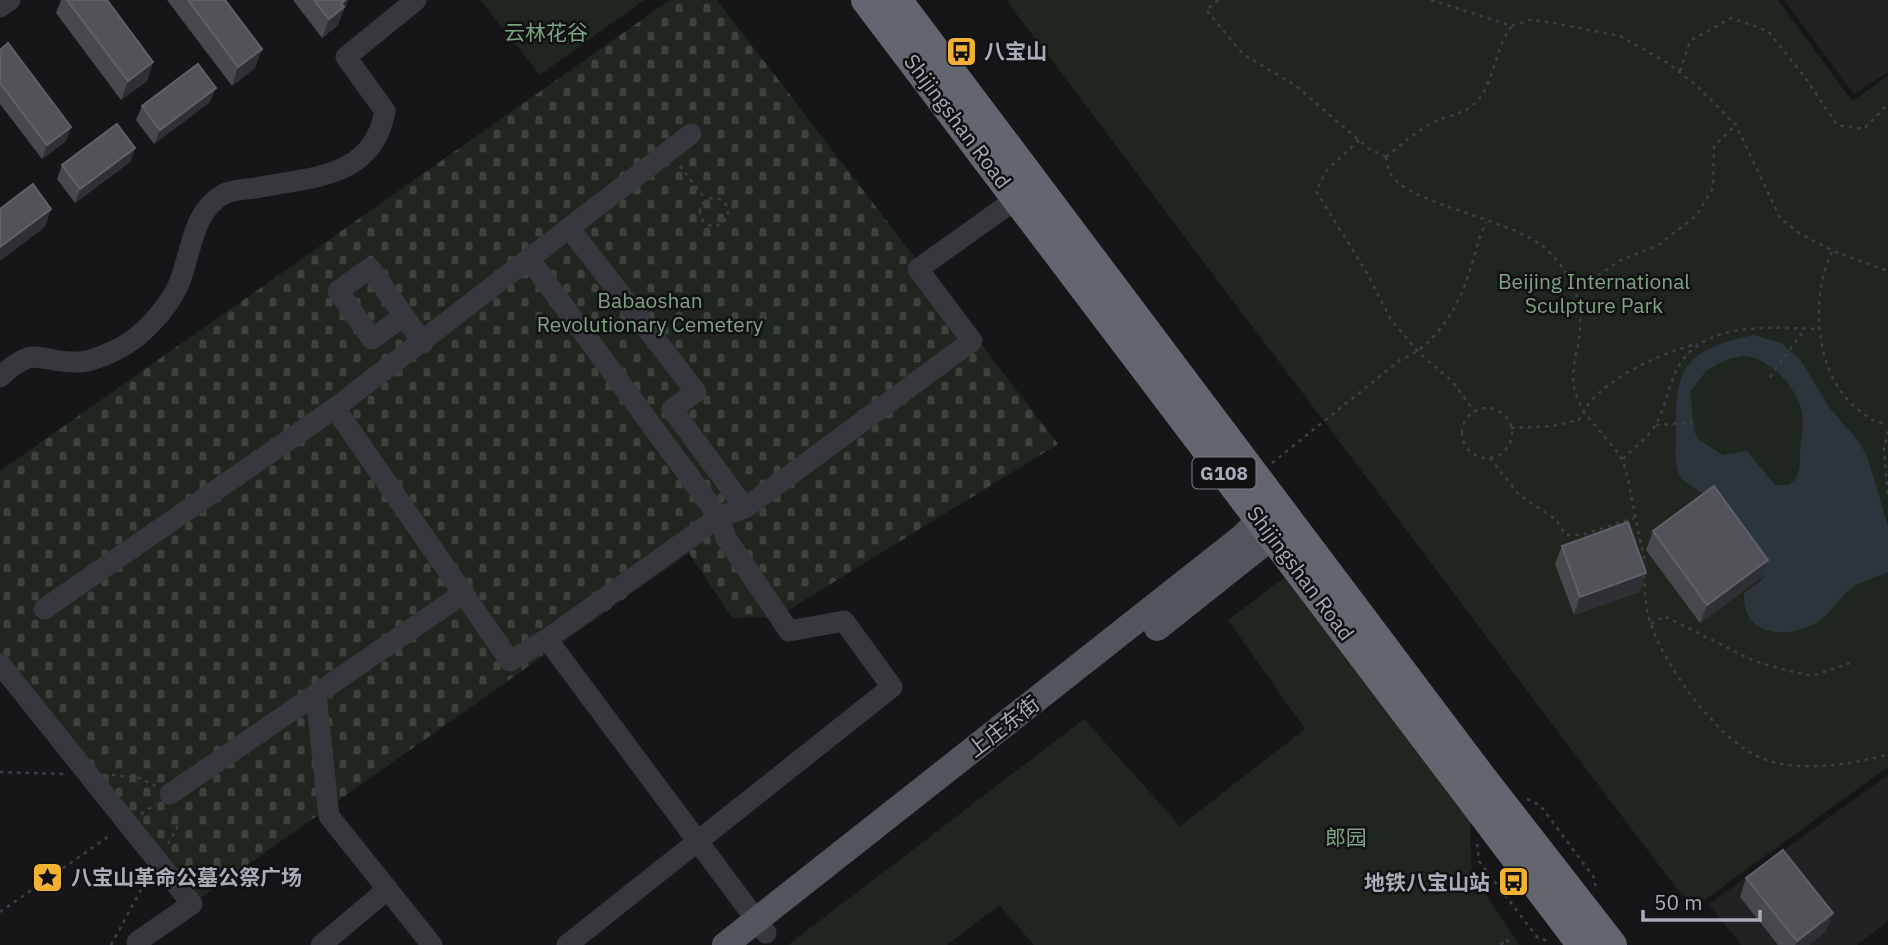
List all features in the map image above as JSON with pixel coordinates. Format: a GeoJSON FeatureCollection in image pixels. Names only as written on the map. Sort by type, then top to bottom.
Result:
{"type":"FeatureCollection","features":[{"type":"Feature","properties":{"kind":"highway","name":"Shijingshan Road"},"geometry":{"type":"LineString","coordinates":[[866,0],[1016,199],[1275,519],[1612,945]]}},
{"type":"Feature","properties":{"kind":"highway","name":"Shijingshan Road"},"geometry":{"type":"LineString","coordinates":[[897,0],[1256,476],[1275,519],[1569,944]]}},
{"type":"Feature","properties":{"kind":"main road","name":"上庄东街"},"geometry":{"type":"LineString","coordinates":[[725,945],[757,933],[1241,538],[1275,519]]}},
{"type":"Feature","properties":{"kind":"street"},"geometry":{"type":"LineString","coordinates":[[0,7],[10,0]]}},
{"type":"Feature","properties":{"kind":"street"},"geometry":{"type":"LineString","coordinates":[[0,377],[13,365],[33,355],[79,362],[120,348],[147,328],[177,288],[189,246],[208,208],[225,194],[340,172],[362,157],[381,134],[385,111],[346,57],[416,0]]}},
{"type":"Feature","properties":{"kind":"street"},"geometry":{"type":"LineString","coordinates":[[44,609],[335,408],[423,343],[691,134]]}},
{"type":"Feature","properties":{"kind":"street"},"geometry":{"type":"LineString","coordinates":[[335,408],[510,661],[547,639],[719,517],[744,508],[972,341],[918,269],[1016,199]]}},
{"type":"Feature","properties":{"kind":"street"},"geometry":{"type":"LineString","coordinates":[[570,229],[696,392],[672,410],[744,508]]}},
{"type":"Feature","properties":{"kind":"street"},"geometry":{"type":"LineString","coordinates":[[530,260],[719,517],[726,538],[789,631],[844,621],[892,687],[567,945]]}},
{"type":"Feature","properties":{"kind":"street"},"geometry":{"type":"LineString","coordinates":[[404,316],[423,343]]}},
{"type":"Feature","properties":{"kind":"street"},"geometry":{"type":"LineString","coordinates":[[170,794],[464,593]]}},
{"type":"Feature","properties":{"kind":"street"},"geometry":{"type":"LineString","coordinates":[[547,639],[700,842],[757,933]]}},
{"type":"Feature","properties":{"kind":"street"},"geometry":{"type":"LineString","coordinates":[[0,664],[192,904],[137,942],[139,945]]}},
{"type":"Feature","properties":{"kind":"street"},"geometry":{"type":"LineString","coordinates":[[316,694],[329,816],[432,945]]}},
{"type":"Feature","properties":{"kind":"street"},"geometry":{"type":"LineString","coordinates":[[321,945],[388,889]]}},
{"type":"Feature","properties":{"kind":"path"},"geometry":{"type":"LineString","coordinates":[[1218,0],[1206,10],[1243,54],[1296,86],[1359,140],[1386,157],[1390,173],[1399,183],[1458,212],[1486,221],[1499,222],[1538,243],[1559,264],[1577,290],[1581,304],[1573,374],[1576,396],[1583,409],[1623,459],[1633,518],[1644,556],[1646,598],[1651,624],[1676,671],[1696,699],[1741,748],[1763,760],[1839,765],[1888,754]]}},
{"type":"Feature","properties":{"kind":"path"},"geometry":{"type":"LineString","coordinates":[[1431,0],[1512,26],[1530,20],[1620,36],[1680,71],[1736,125],[1780,218],[1799,233],[1833,251],[1888,271]]}},
{"type":"Feature","properties":{"kind":"path"},"geometry":{"type":"LineString","coordinates":[[1680,71],[1689,41],[1731,18],[1768,31],[1804,76],[1837,125],[1864,129],[1888,104]]}},
{"type":"Feature","properties":{"kind":"path"},"geometry":{"type":"LineString","coordinates":[[1386,157],[1414,133],[1443,118],[1467,111],[1481,97],[1496,53],[1512,26]]}},
{"type":"Feature","properties":{"kind":"path"},"geometry":{"type":"LineString","coordinates":[[1577,290],[1619,261],[1657,246],[1696,216],[1713,188],[1714,146],[1736,125]]}},
{"type":"Feature","properties":{"kind":"path"},"geometry":{"type":"LineString","coordinates":[[1359,140],[1325,171],[1316,191],[1367,274],[1391,320],[1419,353],[1452,381],[1474,411]]}},
{"type":"Feature","properties":{"kind":"path"},"geometry":{"type":"LineString","coordinates":[[670,152],[706,200]]}},
{"type":"Feature","properties":{"kind":"path"},"geometry":{"type":"LineString","coordinates":[[718,198],[726,204],[727,217],[721,224],[712,226],[701,219],[699,209],[706,200],[718,198]]}},
{"type":"Feature","properties":{"kind":"path"},"geometry":{"type":"LineString","coordinates":[[1256,476],[1400,360],[1419,353],[1447,320],[1467,280],[1486,221]]}},
{"type":"Feature","properties":{"kind":"path"},"geometry":{"type":"LineString","coordinates":[[1833,251],[1825,266],[1819,329],[1825,360],[1844,400],[1875,423],[1888,423]]}},
{"type":"Feature","properties":{"kind":"path"},"geometry":{"type":"LineString","coordinates":[[1771,375],[1805,329]]}},
{"type":"Feature","properties":{"kind":"path"},"geometry":{"type":"LineString","coordinates":[[1511,428],[1567,424],[1579,420],[1583,409],[1623,376],[1665,352],[1745,330],[1819,329]]}},
{"type":"Feature","properties":{"kind":"path"},"geometry":{"type":"LineString","coordinates":[[1623,459],[1656,425],[1679,365],[1690,350],[1702,343]]}},
{"type":"Feature","properties":{"kind":"path"},"geometry":{"type":"LineString","coordinates":[[1490,458],[1505,450],[1511,428],[1497,410],[1482,408],[1474,411],[1463,424],[1463,441],[1474,454],[1490,458],[1519,495],[1555,519],[1566,535],[1582,535],[1633,518]]}},
{"type":"Feature","properties":{"kind":"path"},"geometry":{"type":"LineString","coordinates":[[1656,425],[1697,422]]}},
{"type":"Feature","properties":{"kind":"path"},"geometry":{"type":"LineString","coordinates":[[1888,431],[1884,450],[1888,495]]}},
{"type":"Feature","properties":{"kind":"path"},"geometry":{"type":"LineString","coordinates":[[1651,624],[1664,616],[1754,662],[1812,676],[1850,663]]}},
{"type":"Feature","properties":{"kind":"path"},"geometry":{"type":"LineString","coordinates":[[0,912],[170,794]]}},
{"type":"Feature","properties":{"kind":"path"},"geometry":{"type":"LineString","coordinates":[[1476,838],[1479,861],[1537,937],[1569,944]]}},
{"type":"Feature","properties":{"kind":"path"},"geometry":{"type":"LineString","coordinates":[[1501,945],[1506,939],[1511,945]]}},
{"type":"Feature","properties":{"kind":"shaded area"},"geometry":{"type":"Polygon","coordinates":[[[1784,0],[1888,0],[1888,72],[1854,94],[1784,0]]]}},
{"type":"Feature","properties":{"kind":"shaded area"},"geometry":{"type":"Polygon","coordinates":[[[1753,335],[1781,343],[1800,359],[1829,407],[1859,442],[1867,456],[1888,526],[1888,572],[1853,587],[1823,618],[1798,630],[1772,631],[1751,620],[1745,608],[1744,593],[1763,579],[1764,570],[1715,505],[1678,473],[1675,457],[1676,412],[1682,377],[1688,365],[1698,355],[1730,341],[1753,335]],[[1753,357],[1728,359],[1706,371],[1690,392],[1694,431],[1699,440],[1723,455],[1747,451],[1775,485],[1788,485],[1798,475],[1800,466],[1802,413],[1788,384],[1772,367],[1753,357]]]}},
{"type":"Feature","properties":{"kind":"shaded area"},"geometry":{"type":"Polygon","coordinates":[[[1888,775],[1888,921],[1857,945],[1741,945],[1709,904],[1888,775]]]}},
{"type":"Feature","properties":{"kind":"green space","name":"云林花谷"},"geometry":{"type":"Polygon","coordinates":[[[480,0],[644,0],[540,75],[480,0]]]}},
{"type":"Feature","properties":{"kind":"green space","name":"Babaoshan Revolutionary Cemetery"},"geometry":{"type":"Polygon","coordinates":[[[670,0],[717,0],[1058,444],[777,617],[732,618],[689,553],[192,904],[0,664],[0,471],[670,0]]]}},
{"type":"Feature","properties":{"kind":"green space","name":"Beijing International Sculpture Park"},"geometry":{"type":"Polygon","coordinates":[[[1006,0],[1778,0],[1852,101],[1888,76],[1888,767],[1692,909],[1006,0]]]}},
{"type":"Feature","properties":{"kind":"green space","name":"郎园"},"geometry":{"type":"Polygon","coordinates":[[[1289,574],[1470,820],[1472,875],[1520,945],[1034,945],[999,905],[947,945],[788,945],[1084,719],[1180,826],[1305,729],[1228,620],[1289,574]]]}},
{"type":"Feature","properties":{"kind":"building"},"geometry":{"type":"Polygon","coordinates":[[[67,0],[107,0],[153,62],[128,81],[67,0]]]}},
{"type":"Feature","properties":{"kind":"building"},"geometry":{"type":"Polygon","coordinates":[[[188,0],[225,0],[262,49],[238,67],[188,0]]]}},
{"type":"Feature","properties":{"kind":"building"},"geometry":{"type":"Polygon","coordinates":[[[314,0],[345,0],[341,4],[344,7],[329,19],[314,0]]]}},
{"type":"Feature","properties":{"kind":"building"},"geometry":{"type":"Polygon","coordinates":[[[8,43],[71,127],[47,145],[0,83],[0,50],[8,43]]]}},
{"type":"Feature","properties":{"kind":"building"},"geometry":{"type":"Polygon","coordinates":[[[198,64],[216,88],[160,130],[142,106],[198,64]]]}},
{"type":"Feature","properties":{"kind":"building"},"geometry":{"type":"Polygon","coordinates":[[[117,124],[135,148],[80,189],[62,165],[117,124]]]}},
{"type":"Feature","properties":{"kind":"building"},"geometry":{"type":"Polygon","coordinates":[[[33,184],[51,209],[0,247],[0,209],[33,184]]]}},
{"type":"Feature","properties":{"kind":"building"},"geometry":{"type":"Polygon","coordinates":[[[1714,486],[1768,560],[1707,605],[1653,531],[1714,486]]]}},
{"type":"Feature","properties":{"kind":"building"},"geometry":{"type":"Polygon","coordinates":[[[1628,522],[1646,573],[1580,597],[1562,546],[1628,522]]]}},
{"type":"Feature","properties":{"kind":"building"},"geometry":{"type":"Polygon","coordinates":[[[1783,850],[1833,913],[1797,941],[1746,878],[1783,850]]]}},
{"type":"Feature","properties":{"kind":"place","name":"八宝山"},"geometry":{"type":"Point","coordinates":[961,51]}},
{"type":"Feature","properties":{"kind":"place","name":"八宝山革命公墓公祭广场"},"geometry":{"type":"Point","coordinates":[48,877]}},
{"type":"Feature","properties":{"kind":"place","name":"地铁八宝山站"},"geometry":{"type":"Point","coordinates":[1513,882]}}]}
